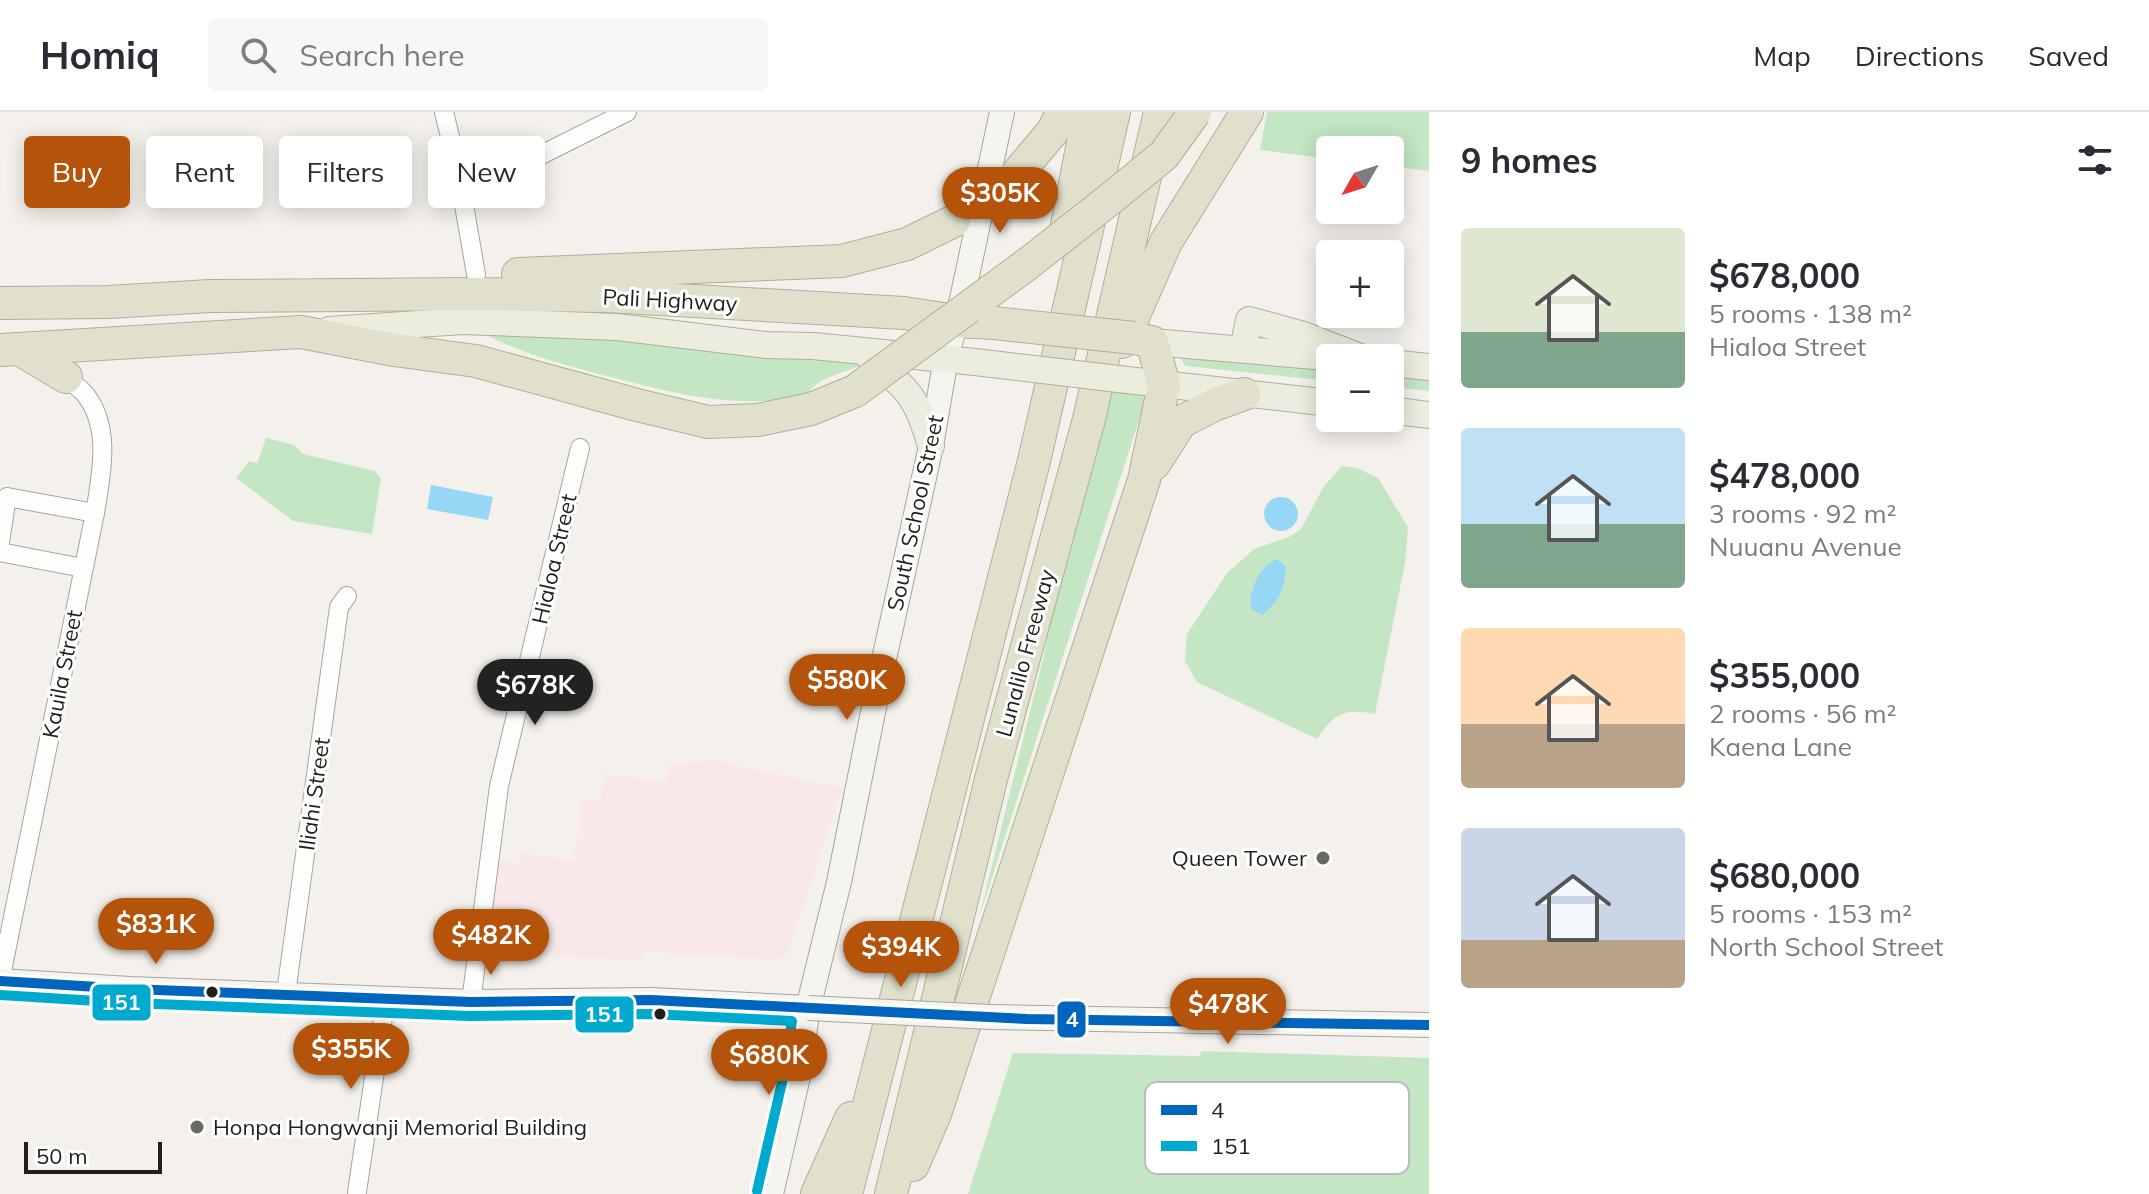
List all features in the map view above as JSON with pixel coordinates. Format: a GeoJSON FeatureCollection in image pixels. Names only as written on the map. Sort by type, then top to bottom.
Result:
{"type":"FeatureCollection","features":[{"type":"Feature","properties":{"kind":"highway"},"geometry":{"type":"LineString","coordinates":[[1016,175],[1053,131],[1062,112]]}},
{"type":"Feature","properties":{"kind":"highway"},"geometry":{"type":"LineString","coordinates":[[994,624],[1028,419],[1089,112]]}},
{"type":"Feature","properties":{"kind":"highway","name":"Lunalilo Freeway"},"geometry":{"type":"LineString","coordinates":[[846,1194],[994,624],[1073,298],[1114,112]]}},
{"type":"Feature","properties":{"kind":"highway","name":"Lunalilo Freeway"},"geometry":{"type":"LineString","coordinates":[[891,1194],[991,779],[1089,419],[1160,112]]}},
{"type":"Feature","properties":{"kind":"highway"},"geometry":{"type":"LineString","coordinates":[[301,332],[394,350],[476,361],[708,422],[758,420],[811,409],[855,391],[1030,262],[1164,155],[1195,112]]}},
{"type":"Feature","properties":{"kind":"highway"},"geometry":{"type":"LineString","coordinates":[[1089,419],[1166,242],[1247,112]]}},
{"type":"Feature","properties":{"kind":"highway"},"geometry":{"type":"LineString","coordinates":[[260,296],[476,274],[842,261],[907,244],[954,221]]}},
{"type":"Feature","properties":{"kind":"highway"},"geometry":{"type":"LineString","coordinates":[[0,292],[58,301]]}},
{"type":"Feature","properties":{"kind":"highway","name":"Pali Highway"},"geometry":{"type":"LineString","coordinates":[[0,303],[109,302],[210,296],[606,296],[904,313],[1143,340]]}},
{"type":"Feature","properties":{"kind":"highway","name":"Pali Highway"},"geometry":{"type":"LineString","coordinates":[[10,350],[301,332]]}},
{"type":"Feature","properties":{"kind":"highway"},"geometry":{"type":"LineString","coordinates":[[901,1194],[935,1114],[1144,480],[1164,385],[1143,340]]}},
{"type":"Feature","properties":{"kind":"highway"},"geometry":{"type":"LineString","coordinates":[[10,350],[66,377]]}},
{"type":"Feature","properties":{"kind":"highway"},"geometry":{"type":"LineString","coordinates":[[1144,480],[1181,422],[1244,394]]}},
{"type":"Feature","properties":{"kind":"highway"},"geometry":{"type":"LineString","coordinates":[[817,1194],[884,1055]]}},
{"type":"Feature","properties":{"kind":"main road","name":"South School Street"},"geometry":{"type":"LineString","coordinates":[[771,1194],[797,1081],[808,1008],[839,882],[931,446],[946,358],[1002,112]]}},
{"type":"Feature","properties":{"kind":"main road"},"geometry":{"type":"LineString","coordinates":[[1243,349],[1249,320],[1327,344]]}},
{"type":"Feature","properties":{"kind":"main road","name":"Pali Highway"},"geometry":{"type":"LineString","coordinates":[[301,332],[463,321],[617,327],[766,345],[946,358],[1316,402]]}},
{"type":"Feature","properties":{"kind":"main road","name":"Pali Highway"},"geometry":{"type":"LineString","coordinates":[[1143,340],[1316,356]]}},
{"type":"Feature","properties":{"kind":"main road"},"geometry":{"type":"LineString","coordinates":[[813,346],[871,361],[898,381],[921,411],[931,446]]}},
{"type":"Feature","properties":{"kind":"main road"},"geometry":{"type":"LineString","coordinates":[[1404,364],[1429,367]]}},
{"type":"Feature","properties":{"kind":"main road"},"geometry":{"type":"LineString","coordinates":[[1404,412],[1429,415]]}},
{"type":"Feature","properties":{"kind":"main road"},"geometry":{"type":"LineString","coordinates":[[0,981],[471,1002],[651,1000],[1027,1019],[1429,1025]]}},
{"type":"Feature","properties":{"kind":"street"},"geometry":{"type":"LineString","coordinates":[[444,112],[457,165],[467,237],[476,274]]}},
{"type":"Feature","properties":{"kind":"street"},"geometry":{"type":"LineString","coordinates":[[545,153],[627,112]]}},
{"type":"Feature","properties":{"kind":"street","name":"Kauila Street"},"geometry":{"type":"LineString","coordinates":[[0,981],[95,513],[104,454],[98,421],[86,395],[66,377]]}},
{"type":"Feature","properties":{"kind":"street","name":"Hialoa Street"},"geometry":{"type":"LineString","coordinates":[[471,1002],[499,786],[580,448]]}},
{"type":"Feature","properties":{"kind":"street"},"geometry":{"type":"LineString","coordinates":[[0,542],[7,497],[95,513]]}},
{"type":"Feature","properties":{"kind":"street"},"geometry":{"type":"LineString","coordinates":[[0,552],[83,568]]}},
{"type":"Feature","properties":{"kind":"street","name":"Iliahi Street"},"geometry":{"type":"LineString","coordinates":[[286,993],[339,607],[347,596]]}},
{"type":"Feature","properties":{"kind":"street"},"geometry":{"type":"LineString","coordinates":[[357,1192],[386,997]]}},
{"type":"Feature","properties":{"kind":"shaded area"},"geometry":{"type":"Polygon","coordinates":[[[715,761],[842,788],[787,955],[774,959],[644,952],[643,960],[486,953],[494,860],[520,864],[521,853],[573,861],[583,799],[600,801],[603,774],[666,782],[668,765],[715,761]]]}},
{"type":"Feature","properties":{"kind":"green space"},"geometry":{"type":"Polygon","coordinates":[[[1267,112],[1429,112],[1429,171],[1404,168],[1404,136],[1316,136],[1316,157],[1260,150],[1267,112]]]}},
{"type":"Feature","properties":{"kind":"green space"},"geometry":{"type":"Polygon","coordinates":[[[530,331],[867,364],[824,380],[809,390],[805,397],[753,401],[705,398],[576,368],[530,354],[486,335],[530,331]]]}},
{"type":"Feature","properties":{"kind":"green space"},"geometry":{"type":"Polygon","coordinates":[[[1175,346],[1316,363],[1316,380],[1185,366],[1175,346]]]}},
{"type":"Feature","properties":{"kind":"green space"},"geometry":{"type":"Polygon","coordinates":[[[1404,373],[1429,376],[1429,391],[1404,388],[1404,373]]]}},
{"type":"Feature","properties":{"kind":"green space"},"geometry":{"type":"Polygon","coordinates":[[[1114,384],[1148,392],[979,918],[1044,655],[1052,610],[1114,384]]]}},
{"type":"Feature","properties":{"kind":"green space"},"geometry":{"type":"Polygon","coordinates":[[[266,438],[294,445],[303,454],[375,471],[381,479],[372,534],[293,521],[236,478],[249,461],[257,463],[266,438]]]}},
{"type":"Feature","properties":{"kind":"green space"},"geometry":{"type":"Polygon","coordinates":[[[1342,466],[1357,468],[1378,478],[1408,527],[1405,563],[1375,714],[1341,714],[1329,723],[1317,739],[1197,682],[1185,661],[1187,634],[1227,573],[1254,549],[1289,537],[1301,529],[1324,486],[1342,466]]]}},
{"type":"Feature","properties":{"kind":"green space"},"geometry":{"type":"Polygon","coordinates":[[[1201,1051],[1429,1058],[1429,1194],[968,1194],[1013,1053],[1200,1056],[1201,1051]]]}},
{"type":"Feature","properties":{"kind":"water"},"geometry":{"type":"Polygon","coordinates":[[[431,485],[493,497],[488,520],[427,509],[431,485]]]}},
{"type":"Feature","properties":{"kind":"water"},"geometry":{"type":"Polygon","coordinates":[[[1281,497],[1293,502],[1298,514],[1293,526],[1281,531],[1269,526],[1264,514],[1269,502],[1281,497]]]}},
{"type":"Feature","properties":{"kind":"water"},"geometry":{"type":"Polygon","coordinates":[[[1277,559],[1286,567],[1284,582],[1277,600],[1262,615],[1251,609],[1253,588],[1260,573],[1277,559]]]}},
{"type":"Feature","properties":{"kind":"tunnel"},"geometry":{"type":"LineString","coordinates":[[954,221],[1016,175]]}},
{"type":"Feature","properties":{"kind":"transit line","name":"4"},"geometry":{"type":"LineString","coordinates":[[0,981],[471,1002],[651,1000],[1027,1019],[1429,1025]]}},
{"type":"Feature","properties":{"kind":"transit line","name":"151"},"geometry":{"type":"LineString","coordinates":[[0,995],[470,1016],[651,1014],[792,1021],[783,1078],[757,1191]]}},
{"type":"Feature","properties":{"kind":"place","name":"Queen Tower"},"geometry":{"type":"Point","coordinates":[1323,858]}},
{"type":"Feature","properties":{"kind":"place","name":"Honpa Hongwanji Memorial Building"},"geometry":{"type":"Point","coordinates":[197,1127]}}]}
